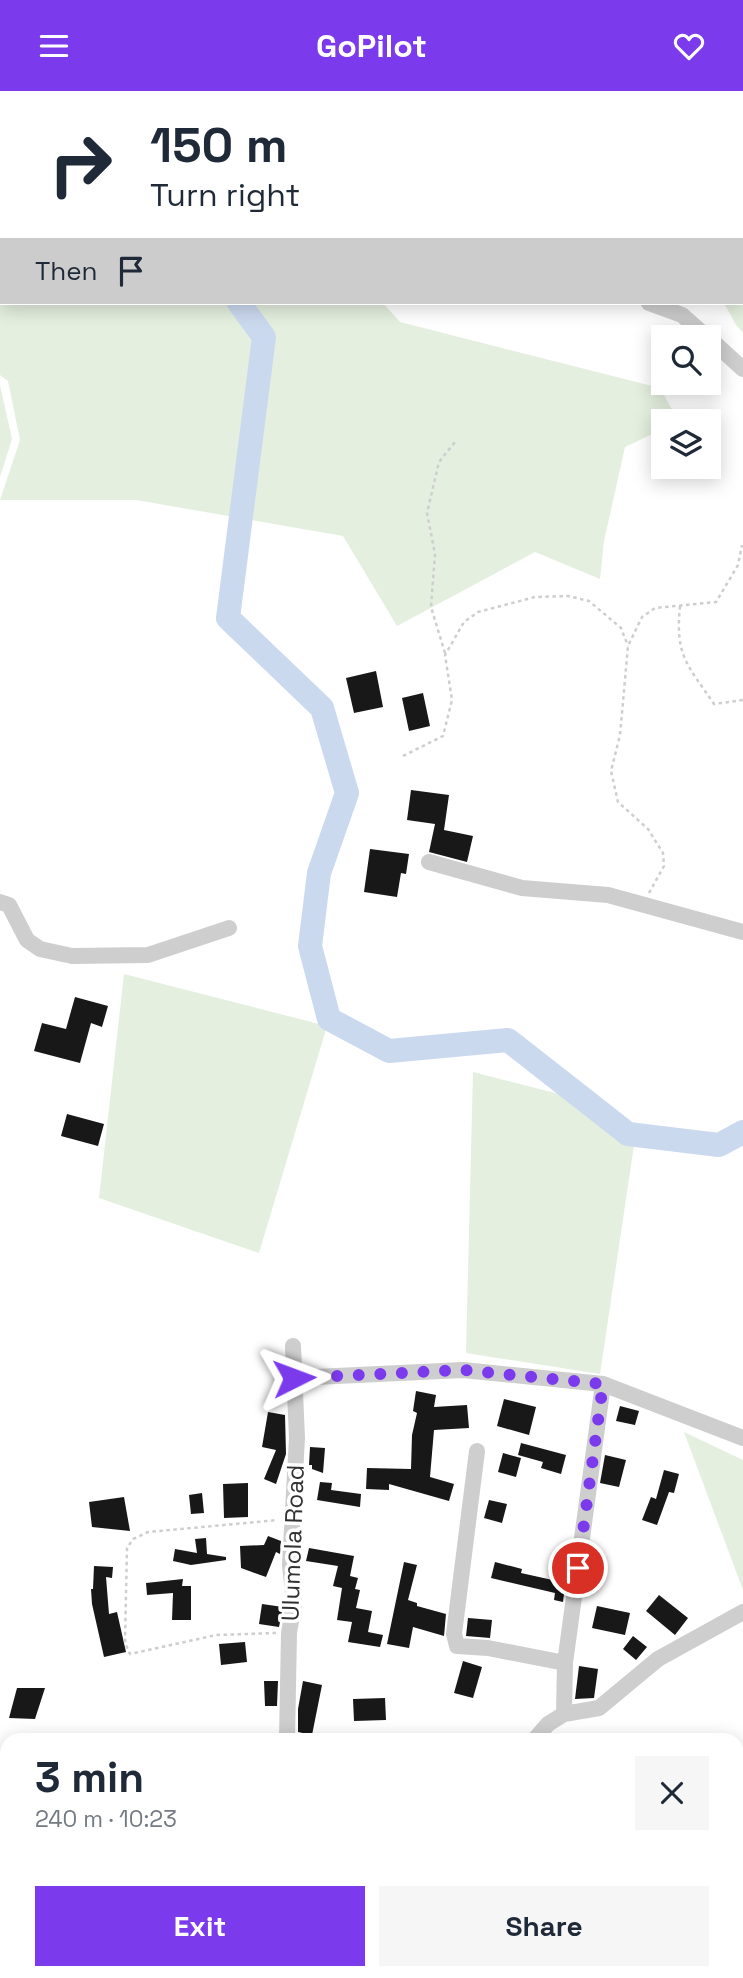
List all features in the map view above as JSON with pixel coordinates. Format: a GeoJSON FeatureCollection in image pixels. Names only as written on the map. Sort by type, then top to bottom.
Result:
{"type":"FeatureCollection","features":[{"type":"Feature","properties":{"kind":"street"},"geometry":{"type":"LineString","coordinates":[[654,305],[682,315],[693,325]]}},
{"type":"Feature","properties":{"kind":"street"},"geometry":{"type":"LineString","coordinates":[[721,350],[743,369]]}},
{"type":"Feature","properties":{"kind":"street"},"geometry":{"type":"LineString","coordinates":[[429,862],[522,888],[608,895],[743,932]]}},
{"type":"Feature","properties":{"kind":"street"},"geometry":{"type":"LineString","coordinates":[[0,902],[9,905],[27,940],[40,949],[72,956],[148,955],[229,928]]}},
{"type":"Feature","properties":{"kind":"street","name":"Ulumola Road"},"geometry":{"type":"LineString","coordinates":[[287,1733],[289,1633],[294,1603],[290,1565],[297,1438],[293,1346]]}},
{"type":"Feature","properties":{"kind":"street"},"geometry":{"type":"LineString","coordinates":[[294,1378],[463,1370],[603,1384],[743,1438]]}},
{"type":"Feature","properties":{"kind":"street"},"geometry":{"type":"LineString","coordinates":[[564,1714],[565,1663],[603,1384]]}},
{"type":"Feature","properties":{"kind":"street"},"geometry":{"type":"LineString","coordinates":[[477,1451],[454,1634],[457,1646],[488,1648],[565,1663]]}},
{"type":"Feature","properties":{"kind":"street"},"geometry":{"type":"LineString","coordinates":[[540,1733],[548,1724],[564,1714],[598,1708],[657,1659],[743,1612]]}},
{"type":"Feature","properties":{"kind":"path"},"geometry":{"type":"LineString","coordinates":[[403,756],[443,736],[452,700],[445,655],[431,607],[435,554],[427,513],[439,462],[455,442]]}},
{"type":"Feature","properties":{"kind":"path"},"geometry":{"type":"LineString","coordinates":[[640,903],[647,897],[664,866],[663,853],[648,829],[618,802],[611,771],[620,735],[628,646],[642,617],[655,608],[716,602],[738,565],[742,545]]}},
{"type":"Feature","properties":{"kind":"path"},"geometry":{"type":"LineString","coordinates":[[445,655],[464,622],[478,612],[535,597],[568,596],[589,601],[621,628],[628,646]]}},
{"type":"Feature","properties":{"kind":"path"},"geometry":{"type":"LineString","coordinates":[[680,606],[677,633],[682,658],[714,704],[743,700]]}},
{"type":"Feature","properties":{"kind":"path"},"geometry":{"type":"LineString","coordinates":[[289,1633],[216,1635],[130,1654],[125,1643],[127,1548],[133,1539],[148,1532],[292,1518]]}},
{"type":"Feature","properties":{"kind":"green space"},"geometry":{"type":"Polygon","coordinates":[[[0,305],[385,305],[400,322],[651,386],[651,395],[664,395],[672,409],[651,409],[651,435],[625,447],[604,541],[600,579],[535,552],[397,626],[343,536],[136,500],[0,500],[20,440],[8,381],[0,375],[0,305]]]}},
{"type":"Feature","properties":{"kind":"green space"},"geometry":{"type":"Polygon","coordinates":[[[725,305],[743,305],[743,333],[725,305]]]}},
{"type":"Feature","properties":{"kind":"green space"},"geometry":{"type":"Polygon","coordinates":[[[0,385],[12,439],[0,477],[0,385]]]}},
{"type":"Feature","properties":{"kind":"green space"},"geometry":{"type":"Polygon","coordinates":[[[124,974],[327,1026],[259,1253],[99,1198],[124,974]]]}},
{"type":"Feature","properties":{"kind":"green space"},"geometry":{"type":"Polygon","coordinates":[[[473,1072],[563,1095],[634,1145],[600,1374],[466,1353],[473,1072]]]}},
{"type":"Feature","properties":{"kind":"green space"},"geometry":{"type":"Polygon","coordinates":[[[684,1432],[743,1460],[743,1590],[684,1432]]]}},
{"type":"Feature","properties":{"kind":"building"},"geometry":{"type":"Polygon","coordinates":[[[376,671],[383,707],[354,713],[346,678],[376,671]]]}},
{"type":"Feature","properties":{"kind":"building"},"geometry":{"type":"Polygon","coordinates":[[[423,693],[430,726],[409,731],[402,698],[423,693]]]}},
{"type":"Feature","properties":{"kind":"building"},"geometry":{"type":"Polygon","coordinates":[[[411,790],[449,795],[444,830],[473,836],[467,862],[429,852],[435,824],[407,820],[411,790]]]}},
{"type":"Feature","properties":{"kind":"building"},"geometry":{"type":"Polygon","coordinates":[[[370,849],[409,854],[406,874],[401,873],[397,897],[364,892],[370,849]]]}},
{"type":"Feature","properties":{"kind":"building"},"geometry":{"type":"Polygon","coordinates":[[[75,997],[108,1006],[102,1027],[91,1023],[80,1063],[34,1051],[42,1023],[66,1029],[75,997]]]}},
{"type":"Feature","properties":{"kind":"building"},"geometry":{"type":"Polygon","coordinates":[[[67,1114],[104,1124],[98,1146],[61,1136],[67,1114]]]}},
{"type":"Feature","properties":{"kind":"building"},"geometry":{"type":"Polygon","coordinates":[[[416,1391],[436,1395],[434,1407],[467,1405],[469,1428],[434,1430],[430,1477],[454,1484],[449,1501],[389,1484],[389,1490],[366,1489],[367,1468],[411,1469],[412,1435],[417,1413],[413,1411],[416,1391]]]}},
{"type":"Feature","properties":{"kind":"building"},"geometry":{"type":"Polygon","coordinates":[[[504,1399],[536,1407],[529,1435],[497,1426],[504,1399]]]}},
{"type":"Feature","properties":{"kind":"building"},"geometry":{"type":"Polygon","coordinates":[[[620,1406],[639,1411],[635,1425],[616,1421],[620,1406]]]}},
{"type":"Feature","properties":{"kind":"building"},"geometry":{"type":"Polygon","coordinates":[[[268,1412],[285,1415],[286,1454],[276,1484],[264,1479],[276,1450],[262,1447],[268,1412]]]}},
{"type":"Feature","properties":{"kind":"building"},"geometry":{"type":"Polygon","coordinates":[[[521,1443],[566,1455],[561,1474],[541,1468],[543,1462],[518,1455],[521,1443]]]}},
{"type":"Feature","properties":{"kind":"building"},"geometry":{"type":"Polygon","coordinates":[[[310,1447],[325,1448],[323,1473],[309,1465],[310,1447]]]}},
{"type":"Feature","properties":{"kind":"building"},"geometry":{"type":"Polygon","coordinates":[[[503,1453],[521,1458],[516,1477],[498,1472],[503,1453]]]}},
{"type":"Feature","properties":{"kind":"building"},"geometry":{"type":"Polygon","coordinates":[[[605,1455],[626,1460],[619,1487],[600,1483],[605,1455]]]}},
{"type":"Feature","properties":{"kind":"building"},"geometry":{"type":"Polygon","coordinates":[[[664,1470],[679,1474],[674,1493],[669,1492],[657,1525],[642,1520],[651,1497],[656,1499],[664,1470]]]}},
{"type":"Feature","properties":{"kind":"building"},"geometry":{"type":"Polygon","coordinates":[[[320,1482],[332,1483],[331,1490],[361,1494],[360,1507],[317,1500],[320,1482]]]}},
{"type":"Feature","properties":{"kind":"building"},"geometry":{"type":"Polygon","coordinates":[[[248,1483],[248,1517],[224,1518],[223,1484],[248,1483]]]}},
{"type":"Feature","properties":{"kind":"building"},"geometry":{"type":"Polygon","coordinates":[[[202,1493],[204,1513],[191,1514],[189,1495],[202,1493]]]}},
{"type":"Feature","properties":{"kind":"building"},"geometry":{"type":"Polygon","coordinates":[[[124,1497],[130,1531],[92,1527],[89,1502],[124,1497]]]}},
{"type":"Feature","properties":{"kind":"building"},"geometry":{"type":"Polygon","coordinates":[[[489,1500],[507,1504],[502,1523],[484,1518],[489,1500]]]}},
{"type":"Feature","properties":{"kind":"building"},"geometry":{"type":"Polygon","coordinates":[[[268,1536],[281,1541],[280,1554],[276,1552],[266,1577],[241,1568],[240,1546],[264,1545],[268,1536]]]}},
{"type":"Feature","properties":{"kind":"building"},"geometry":{"type":"Polygon","coordinates":[[[206,1538],[207,1554],[226,1557],[226,1560],[191,1565],[173,1561],[175,1549],[197,1553],[195,1539],[206,1538]]]}},
{"type":"Feature","properties":{"kind":"building"},"geometry":{"type":"Polygon","coordinates":[[[309,1548],[354,1556],[350,1576],[358,1578],[355,1589],[360,1590],[356,1608],[372,1611],[368,1632],[383,1635],[380,1647],[348,1642],[352,1622],[337,1620],[342,1588],[333,1586],[338,1566],[306,1561],[309,1548]]]}},
{"type":"Feature","properties":{"kind":"building"},"geometry":{"type":"Polygon","coordinates":[[[404,1562],[417,1565],[408,1600],[417,1603],[417,1606],[446,1614],[444,1636],[413,1627],[409,1648],[387,1644],[404,1562]]]}},
{"type":"Feature","properties":{"kind":"building"},"geometry":{"type":"Polygon","coordinates":[[[495,1562],[522,1569],[521,1573],[557,1581],[558,1576],[566,1578],[563,1602],[554,1600],[555,1593],[491,1578],[495,1562]]]}},
{"type":"Feature","properties":{"kind":"building"},"geometry":{"type":"Polygon","coordinates":[[[94,1566],[113,1567],[112,1578],[106,1577],[109,1614],[117,1612],[126,1652],[104,1657],[92,1604],[94,1566]]]}},
{"type":"Feature","properties":{"kind":"building"},"geometry":{"type":"Polygon","coordinates":[[[183,1579],[182,1586],[191,1586],[191,1620],[172,1620],[173,1593],[147,1595],[146,1583],[183,1579]]]}},
{"type":"Feature","properties":{"kind":"building"},"geometry":{"type":"Polygon","coordinates":[[[659,1595],[688,1618],[675,1635],[646,1611],[659,1595]]]}},
{"type":"Feature","properties":{"kind":"building"},"geometry":{"type":"Polygon","coordinates":[[[262,1604],[283,1607],[279,1627],[259,1624],[262,1604]]]}},
{"type":"Feature","properties":{"kind":"building"},"geometry":{"type":"Polygon","coordinates":[[[597,1606],[630,1613],[625,1635],[592,1628],[597,1606]]]}},
{"type":"Feature","properties":{"kind":"building"},"geometry":{"type":"Polygon","coordinates":[[[468,1618],[492,1620],[490,1638],[466,1636],[468,1618]]]}},
{"type":"Feature","properties":{"kind":"building"},"geometry":{"type":"Polygon","coordinates":[[[633,1636],[647,1647],[636,1660],[623,1649],[633,1636]]]}},
{"type":"Feature","properties":{"kind":"building"},"geometry":{"type":"Polygon","coordinates":[[[245,1642],[247,1662],[221,1665],[219,1644],[245,1642]]]}},
{"type":"Feature","properties":{"kind":"building"},"geometry":{"type":"Polygon","coordinates":[[[463,1661],[482,1667],[473,1698],[454,1693],[463,1661]]]}},
{"type":"Feature","properties":{"kind":"building"},"geometry":{"type":"Polygon","coordinates":[[[579,1666],[598,1669],[594,1698],[575,1699],[579,1666]]]}},
{"type":"Feature","properties":{"kind":"building"},"geometry":{"type":"Polygon","coordinates":[[[264,1681],[278,1681],[277,1706],[265,1706],[264,1681]]]}},
{"type":"Feature","properties":{"kind":"building"},"geometry":{"type":"Polygon","coordinates":[[[303,1681],[322,1685],[312,1733],[298,1732],[298,1709],[303,1681]]]}},
{"type":"Feature","properties":{"kind":"building"},"geometry":{"type":"Polygon","coordinates":[[[17,1688],[45,1688],[35,1719],[9,1718],[17,1688]]]}},
{"type":"Feature","properties":{"kind":"building"},"geometry":{"type":"Polygon","coordinates":[[[385,1698],[386,1720],[354,1721],[353,1699],[385,1698]]]}},
{"type":"Feature","properties":{"kind":"waterway"},"geometry":{"type":"LineString","coordinates":[[240,305],[264,337],[228,618],[322,708],[347,793],[319,873],[310,946],[329,1019],[389,1051],[508,1040],[628,1134],[719,1145],[743,1132]]}},
{"type":"Feature","properties":{"kind":"route"},"geometry":{"type":"LineString","coordinates":[[294,1378],[463,1370],[603,1384],[578,1568]]}}]}
